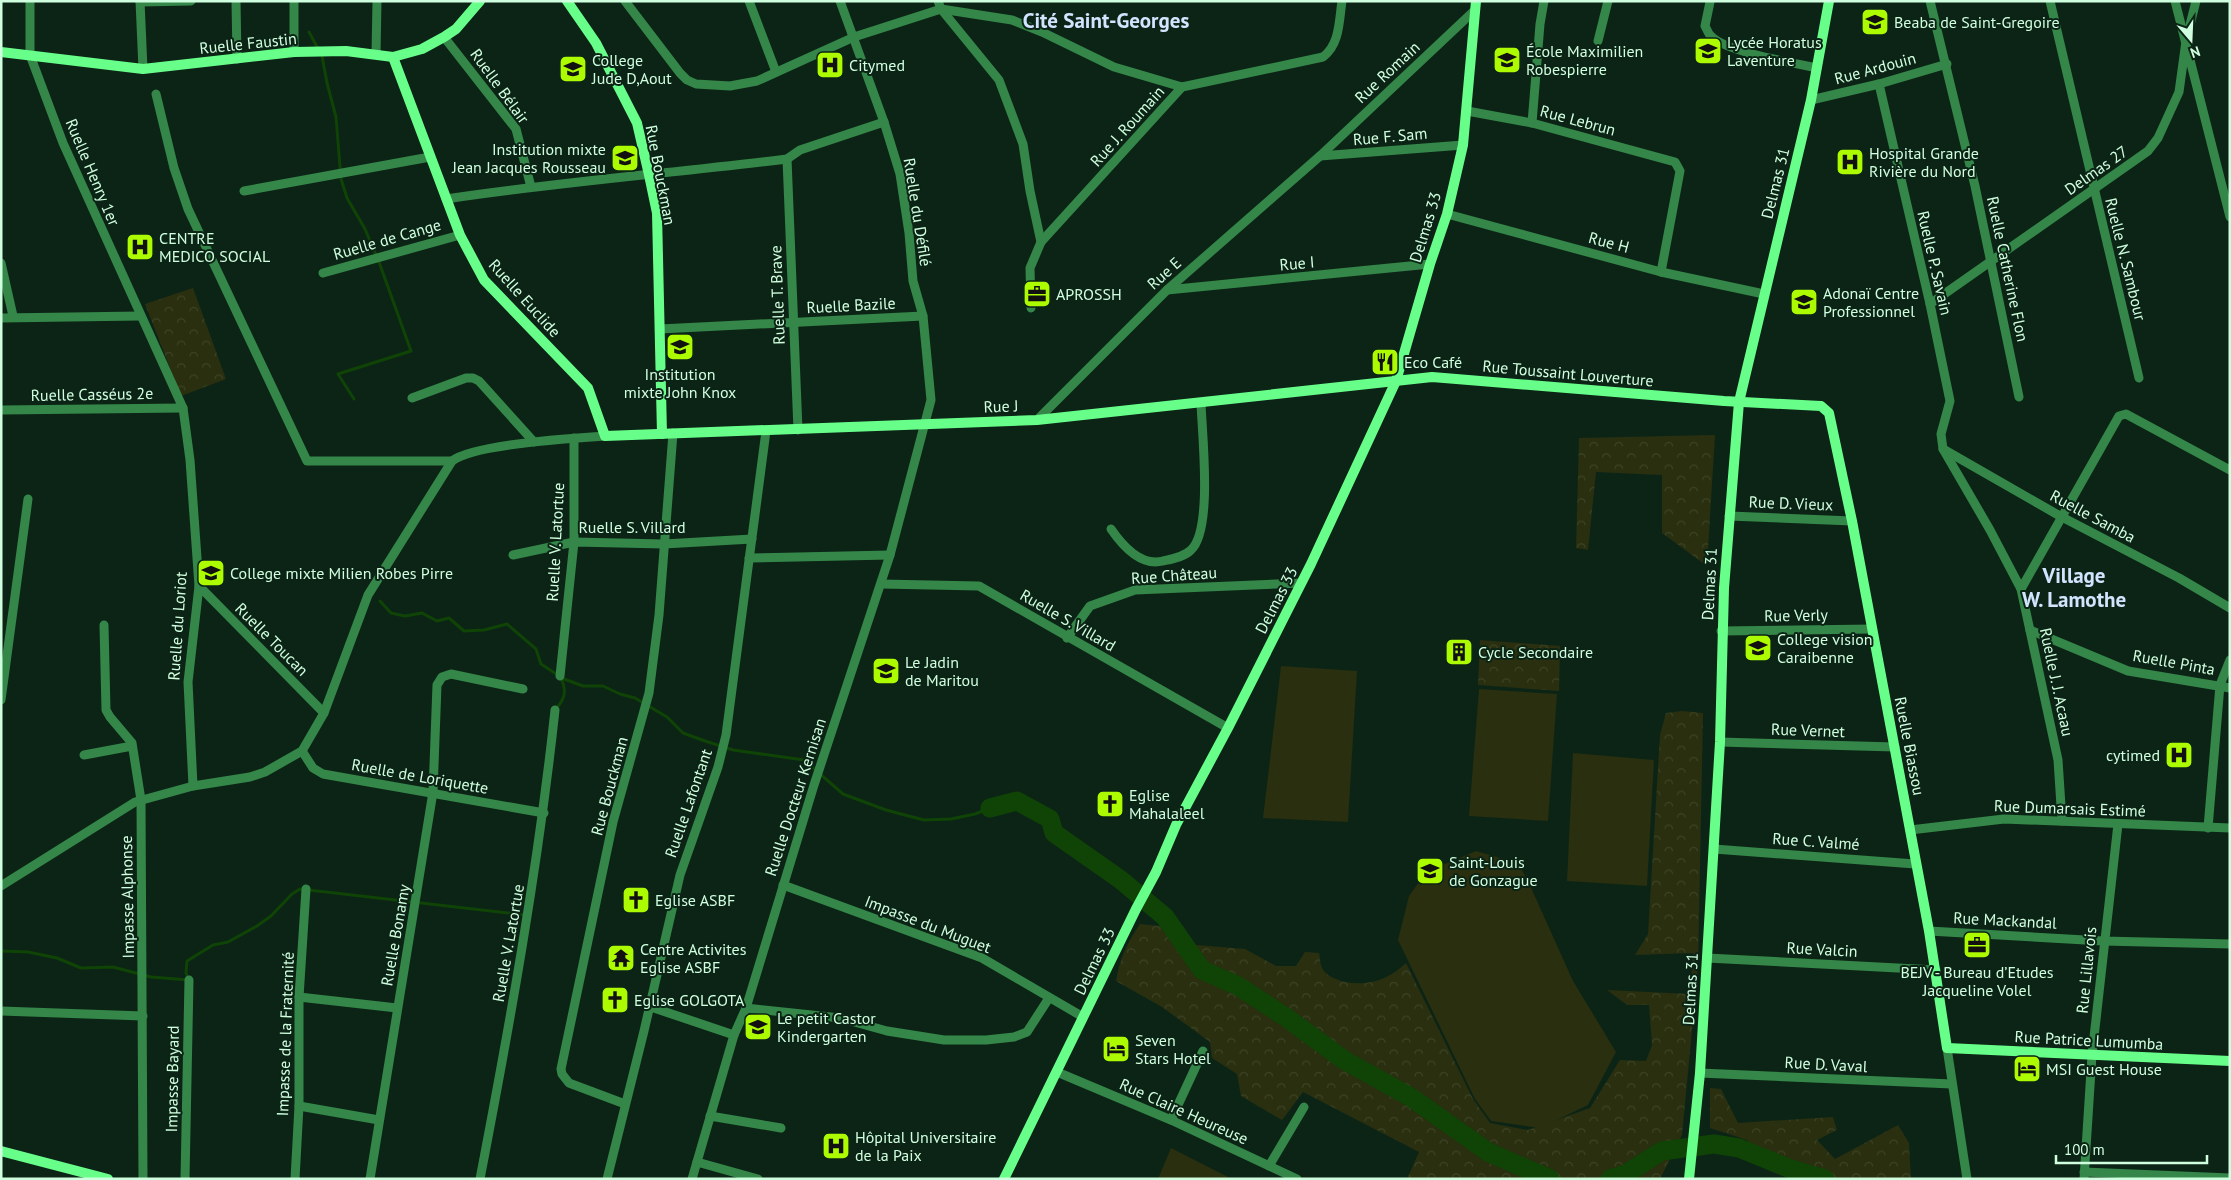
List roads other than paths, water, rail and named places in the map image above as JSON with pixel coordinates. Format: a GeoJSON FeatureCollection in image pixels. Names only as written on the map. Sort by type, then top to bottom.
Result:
{"type":"FeatureCollection","features":[{"type":"Feature","properties":{"kind":"street"},"geometry":{"type":"LineString","coordinates":[[30,1],[30,55]]}},
{"type":"Feature","properties":{"kind":"street"},"geometry":{"type":"LineString","coordinates":[[143,69],[140,1],[191,1]]}},
{"type":"Feature","properties":{"kind":"street"},"geometry":{"type":"LineString","coordinates":[[236,1],[238,59]]}},
{"type":"Feature","properties":{"kind":"street"},"geometry":{"type":"LineString","coordinates":[[294,1],[294,52]]}},
{"type":"Feature","properties":{"kind":"street"},"geometry":{"type":"LineString","coordinates":[[376,54],[377,1]]}},
{"type":"Feature","properties":{"kind":"street"},"geometry":{"type":"LineString","coordinates":[[393,58],[422,48],[444,37],[456,29],[480,1]]}},
{"type":"Feature","properties":{"kind":"street","name":"Rue Bouckman"},"geometry":{"type":"LineString","coordinates":[[567,1],[596,43],[637,122],[649,176],[657,213],[662,434]]}},
{"type":"Feature","properties":{"kind":"street"},"geometry":{"type":"LineString","coordinates":[[625,1],[687,80],[696,84],[730,86],[757,82],[854,37],[940,5],[1012,20],[1042,32],[1114,67],[1182,87]]}},
{"type":"Feature","properties":{"kind":"street"},"geometry":{"type":"LineString","coordinates":[[748,1],[776,72]]}},
{"type":"Feature","properties":{"kind":"street","name":"Ruelle du Défilé"},"geometry":{"type":"LineString","coordinates":[[840,1],[884,122],[900,174],[909,233],[913,281],[923,316],[931,400],[926,424]]}},
{"type":"Feature","properties":{"kind":"street","name":"Rue J. Roumain"},"geometry":{"type":"LineString","coordinates":[[1030,308],[1030,268],[1041,242],[1182,87],[1323,57],[1332,51],[1336,40],[1342,1]]}},
{"type":"Feature","properties":{"kind":"street"},"geometry":{"type":"LineString","coordinates":[[1532,123],[1540,24],[1544,1]]}},
{"type":"Feature","properties":{"kind":"street"},"geometry":{"type":"LineString","coordinates":[[1598,41],[1608,1]]}},
{"type":"Feature","properties":{"kind":"street","name":"Delmas 31"},"geometry":{"type":"LineString","coordinates":[[1689,1179],[1700,1073],[1720,742],[1722,632],[1719,588],[1729,516],[1739,402],[1811,100],[1829,1]]}},
{"type":"Feature","properties":{"kind":"street","name":"Ruelle Catherine Flon"},"geometry":{"type":"LineString","coordinates":[[1930,1],[1947,64],[2019,397]]}},
{"type":"Feature","properties":{"kind":"street","name":"Ruelle N. Sambour"},"geometry":{"type":"LineString","coordinates":[[2050,1],[2139,378]]}},
{"type":"Feature","properties":{"kind":"street"},"geometry":{"type":"LineString","coordinates":[[2175,1],[2230,217]]}},
{"type":"Feature","properties":{"kind":"street","name":"Delmas 27"},"geometry":{"type":"LineString","coordinates":[[1930,304],[2148,152],[2158,138],[2179,92],[2186,41],[2196,1]]}},
{"type":"Feature","properties":{"kind":"street"},"geometry":{"type":"LineString","coordinates":[[1710,2],[1705,26],[1711,36],[1724,44],[1752,53],[1817,68]]}},
{"type":"Feature","properties":{"kind":"street"},"geometry":{"type":"LineString","coordinates":[[940,5],[999,80],[1022,144],[1041,242]]}},
{"type":"Feature","properties":{"kind":"street","name":"Delmas 33"},"geometry":{"type":"LineString","coordinates":[[1004,1179],[1151,880],[1176,825],[1228,728],[1301,583],[1396,381],[1430,264],[1447,214],[1464,145],[1476,6]]}},
{"type":"Feature","properties":{"kind":"street","name":"Rue Romain"},"geometry":{"type":"LineString","coordinates":[[1320,156],[1476,6]]}},
{"type":"Feature","properties":{"kind":"street","name":"Ruelle Bélair"},"geometry":{"type":"LineString","coordinates":[[444,37],[516,129],[531,186]]}},
{"type":"Feature","properties":{"kind":"street","name":"Ruelle Faustin"},"geometry":{"type":"LineString","coordinates":[[1,52],[143,69],[316,51],[376,54],[393,58]]}},
{"type":"Feature","properties":{"kind":"street","name":"Ruelle Henry 1er"},"geometry":{"type":"LineString","coordinates":[[30,55],[63,143],[140,316],[184,408]]}},
{"type":"Feature","properties":{"kind":"street","name":"Ruelle Euclide"},"geometry":{"type":"LineString","coordinates":[[393,58],[460,235],[484,280],[588,388],[605,436]]}},
{"type":"Feature","properties":{"kind":"street","name":"Rue Ardouin"},"geometry":{"type":"LineString","coordinates":[[1811,100],[1879,84],[1947,64]]}},
{"type":"Feature","properties":{"kind":"street","name":"Ruelle P. Savain"},"geometry":{"type":"LineString","coordinates":[[1879,84],[1930,304],[1950,402],[1941,434],[1943,449]]}},
{"type":"Feature","properties":{"kind":"street"},"geometry":{"type":"LineString","coordinates":[[156,94],[174,168],[188,208],[307,461],[452,462]]}},
{"type":"Feature","properties":{"kind":"street","name":"Rue Lebrun"},"geometry":{"type":"LineString","coordinates":[[1467,111],[1532,123],[1675,162],[1679,166],[1680,171],[1662,272]]}},
{"type":"Feature","properties":{"kind":"street"},"geometry":{"type":"LineString","coordinates":[[446,199],[531,186],[649,176],[787,159],[800,150],[884,122]]}},
{"type":"Feature","properties":{"kind":"street","name":"Rue F. Sam"},"geometry":{"type":"LineString","coordinates":[[1320,156],[1464,145]]}},
{"type":"Feature","properties":{"kind":"street","name":"Rue E"},"geometry":{"type":"LineString","coordinates":[[1037,420],[1167,290],[1320,156]]}},
{"type":"Feature","properties":{"kind":"street"},"geometry":{"type":"LineString","coordinates":[[244,191],[430,157]]}},
{"type":"Feature","properties":{"kind":"street","name":"Ruelle T. Brave"},"geometry":{"type":"LineString","coordinates":[[787,159],[792,324],[798,430]]}},
{"type":"Feature","properties":{"kind":"street","name":"Rue H"},"geometry":{"type":"LineString","coordinates":[[1447,214],[1662,272],[1764,294]]}},
{"type":"Feature","properties":{"kind":"street","name":"Ruelle de Cange"},"geometry":{"type":"LineString","coordinates":[[323,273],[460,235]]}},
{"type":"Feature","properties":{"kind":"street"},"geometry":{"type":"LineString","coordinates":[[1,263],[13,316]]}},
{"type":"Feature","properties":{"kind":"street","name":"Rue I"},"geometry":{"type":"LineString","coordinates":[[1167,290],[1430,264]]}},
{"type":"Feature","properties":{"kind":"street"},"geometry":{"type":"LineString","coordinates":[[1,318],[13,316],[140,316]]}},
{"type":"Feature","properties":{"kind":"street","name":"Ruelle Bazile"},"geometry":{"type":"LineString","coordinates":[[660,329],[792,324],[923,316]]}},
{"type":"Feature","properties":{"kind":"street","name":"Rue Toussaint Louverture"},"geometry":{"type":"LineString","coordinates":[[1396,381],[1432,377],[1739,402]]}},
{"type":"Feature","properties":{"kind":"street"},"geometry":{"type":"LineString","coordinates":[[412,398],[466,378],[473,378],[479,382],[534,442]]}},
{"type":"Feature","properties":{"kind":"street","name":"Rue J"},"geometry":{"type":"LineString","coordinates":[[605,436],[1037,420],[1396,381]]}},
{"type":"Feature","properties":{"kind":"street","name":"Ruelle Biassou"},"geometry":{"type":"LineString","coordinates":[[1739,402],[1821,406],[1826,408],[1829,413],[1852,521],[1915,864],[1929,930],[1967,1179]]}},
{"type":"Feature","properties":{"kind":"street"},"geometry":{"type":"LineString","coordinates":[[1111,529],[1130,552],[1142,559],[1159,562],[1177,558],[1191,550],[1201,536],[1205,515],[1202,403]]}},
{"type":"Feature","properties":{"kind":"street","name":"Ruelle Casséus 2e"},"geometry":{"type":"LineString","coordinates":[[1,410],[184,408]]}},
{"type":"Feature","properties":{"kind":"street","name":"Ruelle du Loriot"},"geometry":{"type":"LineString","coordinates":[[184,408],[190,460],[199,586],[188,682],[193,786]]}},
{"type":"Feature","properties":{"kind":"street"},"geometry":{"type":"LineString","coordinates":[[2021,589],[2060,516],[2119,416],[2122,414],[2126,414],[2230,470]]}},
{"type":"Feature","properties":{"kind":"street","name":"Ruelle Docteur Kernisan"},"geometry":{"type":"LineString","coordinates":[[692,1179],[734,1035],[746,1008],[782,885],[890,555],[926,424]]}},
{"type":"Feature","properties":{"kind":"street","name":"Ruelle Lafontant"},"geometry":{"type":"LineString","coordinates":[[607,1179],[680,874],[718,767],[726,735],[766,431]]}},
{"type":"Feature","properties":{"kind":"street","name":"Rue Bouckman"},"geometry":{"type":"LineString","coordinates":[[625,1104],[569,1082],[562,1074],[561,1069],[613,822],[644,717],[649,693],[656,649],[673,433]]}},
{"type":"Feature","properties":{"kind":"street"},"geometry":{"type":"LineString","coordinates":[[1,886],[138,801],[193,786],[250,777],[265,772],[302,751],[324,713],[368,595],[452,462],[470,452],[534,442],[605,436]]}},
{"type":"Feature","properties":{"kind":"street","name":"Ruelle V. Latortue"},"geometry":{"type":"LineString","coordinates":[[560,676],[574,542],[574,438]]}},
{"type":"Feature","properties":{"kind":"street","name":"Ruelle Samba"},"geometry":{"type":"LineString","coordinates":[[1943,449],[2060,516],[2179,578],[2230,608]]}},
{"type":"Feature","properties":{"kind":"street","name":"Ruelle J. J. Acaau"},"geometry":{"type":"LineString","coordinates":[[1943,449],[1990,530],[2021,589],[2058,760],[2062,821]]}},
{"type":"Feature","properties":{"kind":"street"},"geometry":{"type":"LineString","coordinates":[[1,700],[3,667],[28,499]]}},
{"type":"Feature","properties":{"kind":"street","name":"Rue D. Vieux"},"geometry":{"type":"LineString","coordinates":[[1729,516],[1852,521]]}},
{"type":"Feature","properties":{"kind":"street","name":"Ruelle S. Villard"},"geometry":{"type":"LineString","coordinates":[[513,555],[574,542],[664,544],[752,539]]}},
{"type":"Feature","properties":{"kind":"street"},"geometry":{"type":"LineString","coordinates":[[749,558],[890,555]]}},
{"type":"Feature","properties":{"kind":"street","name":"Rue Château"},"geometry":{"type":"LineString","coordinates":[[1067,638],[1090,606],[1135,590],[1301,583]]}},
{"type":"Feature","properties":{"kind":"street","name":"Ruelle S. Villard"},"geometry":{"type":"LineString","coordinates":[[881,584],[979,586],[1067,638],[1228,728]]}},
{"type":"Feature","properties":{"kind":"street","name":"Ruelle Toucan"},"geometry":{"type":"LineString","coordinates":[[199,586],[324,713]]}},
{"type":"Feature","properties":{"kind":"street","name":"Impasse Alphonse"},"geometry":{"type":"LineString","coordinates":[[104,625],[106,710],[130,740],[138,801],[143,1179]]}},
{"type":"Feature","properties":{"kind":"street","name":"Rue Verly"},"geometry":{"type":"LineString","coordinates":[[1722,632],[1872,629]]}},
{"type":"Feature","properties":{"kind":"street","name":"Ruelle Pinta"},"geometry":{"type":"LineString","coordinates":[[2030,630],[2128,671],[2230,688]]}},
{"type":"Feature","properties":{"kind":"street"},"geometry":{"type":"LineString","coordinates":[[2208,828],[2220,685],[2230,660]]}},
{"type":"Feature","properties":{"kind":"street","name":"Ruelle Bonamy"},"geometry":{"type":"LineString","coordinates":[[370,1179],[433,792],[435,696],[437,685],[442,677],[451,674],[524,689]]}},
{"type":"Feature","properties":{"kind":"street","name":"Ruelle V. Latortue"},"geometry":{"type":"LineString","coordinates":[[480,1179],[495,1106],[544,813],[555,710]]}},
{"type":"Feature","properties":{"kind":"street","name":"Rue Vernet"},"geometry":{"type":"LineString","coordinates":[[1720,742],[1895,747]]}},
{"type":"Feature","properties":{"kind":"street"},"geometry":{"type":"LineString","coordinates":[[84,756],[132,746]]}},
{"type":"Feature","properties":{"kind":"street","name":"Ruelle de Loriquette"},"geometry":{"type":"LineString","coordinates":[[302,751],[313,768],[323,774],[544,813]]}},
{"type":"Feature","properties":{"kind":"street","name":"Rue Dumarsais Estimé"},"geometry":{"type":"LineString","coordinates":[[1910,830],[2004,818],[2230,828]]}},
{"type":"Feature","properties":{"kind":"street","name":"Rue Lillavois"},"geometry":{"type":"LineString","coordinates":[[2084,1175],[2092,1055],[2103,941],[2118,824]]}},
{"type":"Feature","properties":{"kind":"street","name":"Rue C. Valmé"},"geometry":{"type":"LineString","coordinates":[[1714,849],[1915,864]]}},
{"type":"Feature","properties":{"kind":"street","name":"Impasse du Muguet"},"geometry":{"type":"LineString","coordinates":[[782,885],[982,958],[1083,1017]]}},
{"type":"Feature","properties":{"kind":"street","name":"Impasse de la Fraternité"},"geometry":{"type":"LineString","coordinates":[[295,1179],[299,997],[306,890]]}},
{"type":"Feature","properties":{"kind":"street","name":"Rue Mackandal"},"geometry":{"type":"LineString","coordinates":[[1929,930],[2103,941],[2230,944]]}},
{"type":"Feature","properties":{"kind":"street","name":"Rue Valcin"},"geometry":{"type":"LineString","coordinates":[[1707,958],[1936,970]]}},
{"type":"Feature","properties":{"kind":"street","name":"Impasse Bayard"},"geometry":{"type":"LineString","coordinates":[[185,1179],[189,980]]}},
{"type":"Feature","properties":{"kind":"street"},"geometry":{"type":"LineString","coordinates":[[299,997],[397,1008]]}},
{"type":"Feature","properties":{"kind":"street"},"geometry":{"type":"LineString","coordinates":[[746,1008],[840,1018],[887,1030],[944,1040],[986,1040],[1014,1037],[1027,1032],[1049,998]]}},
{"type":"Feature","properties":{"kind":"street"},"geometry":{"type":"LineString","coordinates":[[648,1006],[734,1035]]}},
{"type":"Feature","properties":{"kind":"street"},"geometry":{"type":"LineString","coordinates":[[1,1011],[142,1016]]}},
{"type":"Feature","properties":{"kind":"street","name":"Rue Patrice Lumumba"},"geometry":{"type":"LineString","coordinates":[[1947,1048],[2230,1061]]}},
{"type":"Feature","properties":{"kind":"street"},"geometry":{"type":"LineString","coordinates":[[1171,1120],[1204,1051]]}},
{"type":"Feature","properties":{"kind":"street","name":"Rue Claire Heureuse"},"geometry":{"type":"LineString","coordinates":[[1057,1072],[1171,1120],[1297,1179]]}},
{"type":"Feature","properties":{"kind":"street","name":"Rue D. Vaval"},"geometry":{"type":"LineString","coordinates":[[1700,1073],[1952,1084]]}},
{"type":"Feature","properties":{"kind":"street"},"geometry":{"type":"LineString","coordinates":[[298,1106],[379,1120]]}},
{"type":"Feature","properties":{"kind":"street"},"geometry":{"type":"LineString","coordinates":[[1269,1166],[1304,1107]]}},
{"type":"Feature","properties":{"kind":"street"},"geometry":{"type":"LineString","coordinates":[[710,1116],[780,1128]]}},
{"type":"Feature","properties":{"kind":"street"},"geometry":{"type":"LineString","coordinates":[[1,1151],[108,1179]]}},
{"type":"Feature","properties":{"kind":"street"},"geometry":{"type":"LineString","coordinates":[[697,1162],[758,1179]]}},
{"type":"Feature","properties":{"kind":"street"},"geometry":{"type":"LineString","coordinates":[[2084,1175],[2230,1178]]}},
{"type":"Feature","properties":{"kind":"waterway"},"geometry":{"type":"LineString","coordinates":[[309,32],[322,56],[336,117],[341,179],[347,198],[365,229],[379,262],[411,351],[338,374],[354,399]]}},
{"type":"Feature","properties":{"kind":"waterway"},"geometry":{"type":"LineString","coordinates":[[380,601],[391,613],[405,616],[422,613],[437,621],[449,618],[464,631],[484,630],[507,624],[536,649],[541,664],[564,679],[583,686],[603,686],[620,694],[635,698],[667,717],[683,733],[705,741],[733,750],[804,760],[843,794],[886,810],[924,820],[951,819],[975,814],[990,808]]}},
{"type":"Feature","properties":{"kind":"waterway"},"geometry":{"type":"LineString","coordinates":[[556,709],[564,695],[561,678]]}},
{"type":"Feature","properties":{"kind":"waterway"},"geometry":{"type":"LineString","coordinates":[[990,808],[1017,801],[1050,819],[1054,833],[1121,880],[1165,917],[1202,970],[1238,986],[1287,1018],[1344,1060],[1412,1098],[1488,1152],[1550,1179]]}},
{"type":"Feature","properties":{"kind":"waterway"},"geometry":{"type":"LineString","coordinates":[[1,951],[28,952],[57,958],[81,968],[113,967],[151,977],[189,980],[186,973],[187,961],[213,945],[228,942],[257,926],[271,916],[292,894],[300,889],[525,915]]}},
{"type":"Feature","properties":{"kind":"waterway"},"geometry":{"type":"LineString","coordinates":[[1610,1179],[1624,1175],[1662,1151],[1714,1144],[1739,1148],[1788,1168],[1825,1179]]}},
{"type":"Feature","properties":{"kind":"place","name":"Beaba de Saint-Gregoire"},"geometry":{"type":"Point","coordinates":[1875,22]}},
{"type":"Feature","properties":{"kind":"place","name":"Lycée Horatus Laventure"},"geometry":{"type":"Point","coordinates":[1708,51]}},
{"type":"Feature","properties":{"kind":"place","name":"École Maximilien Robespierre"},"geometry":{"type":"Point","coordinates":[1507,60]}},
{"type":"Feature","properties":{"kind":"place","name":"Citymed"},"geometry":{"type":"Point","coordinates":[830,65]}},
{"type":"Feature","properties":{"kind":"place","name":"College Jude D,Aout"},"geometry":{"type":"Point","coordinates":[573,69]}},
{"type":"Feature","properties":{"kind":"place","name":"Institution mixte Jean Jacques Rousseau"},"geometry":{"type":"Point","coordinates":[625,158]}},
{"type":"Feature","properties":{"kind":"place","name":"Hospital Grande Rivière du Nord"},"geometry":{"type":"Point","coordinates":[1850,162]}},
{"type":"Feature","properties":{"kind":"place","name":"CENTRE MEDICO SOCIAL"},"geometry":{"type":"Point","coordinates":[140,247]}},
{"type":"Feature","properties":{"kind":"place","name":"APROSSH"},"geometry":{"type":"Point","coordinates":[1037,294]}},
{"type":"Feature","properties":{"kind":"place","name":"Adonaï Centre Professionnel"},"geometry":{"type":"Point","coordinates":[1804,302]}},
{"type":"Feature","properties":{"kind":"place","name":"Institution mixte John Knox"},"geometry":{"type":"Point","coordinates":[680,347]}},
{"type":"Feature","properties":{"kind":"place","name":"Eco Café"},"geometry":{"type":"Point","coordinates":[1385,362]}},
{"type":"Feature","properties":{"kind":"place","name":"College mixte Milien Robes Pirre"},"geometry":{"type":"Point","coordinates":[211,573]}},
{"type":"Feature","properties":{"kind":"place","name":"College vision Caraibenne"},"geometry":{"type":"Point","coordinates":[1758,648]}},
{"type":"Feature","properties":{"kind":"place","name":"Cycle Secondaire"},"geometry":{"type":"Point","coordinates":[1459,652]}},
{"type":"Feature","properties":{"kind":"place","name":"Le Jadin de Maritou"},"geometry":{"type":"Point","coordinates":[886,671]}},
{"type":"Feature","properties":{"kind":"place","name":"cytimed"},"geometry":{"type":"Point","coordinates":[2179,755]}},
{"type":"Feature","properties":{"kind":"place","name":"Eglise Mahalaleel"},"geometry":{"type":"Point","coordinates":[1110,804]}},
{"type":"Feature","properties":{"kind":"place","name":"Saint-Louis de Gonzague"},"geometry":{"type":"Point","coordinates":[1430,871]}},
{"type":"Feature","properties":{"kind":"place","name":"Eglise ASBF"},"geometry":{"type":"Point","coordinates":[636,900]}},
{"type":"Feature","properties":{"kind":"place","name":"BEJV - Bureau d’Etudes Jacqueline Volel"},"geometry":{"type":"Point","coordinates":[1977,945]}},
{"type":"Feature","properties":{"kind":"place","name":"Centre Activites Eglise ASBF"},"geometry":{"type":"Point","coordinates":[621,958]}},
{"type":"Feature","properties":{"kind":"place","name":"Eglise GOLGOTA"},"geometry":{"type":"Point","coordinates":[615,1000]}},
{"type":"Feature","properties":{"kind":"place","name":"Le petit Castor Kindergarten"},"geometry":{"type":"Point","coordinates":[758,1027]}},
{"type":"Feature","properties":{"kind":"place","name":"Seven Stars Hotel"},"geometry":{"type":"Point","coordinates":[1116,1049]}},
{"type":"Feature","properties":{"kind":"place","name":"MSI Guest House"},"geometry":{"type":"Point","coordinates":[2027,1069]}},
{"type":"Feature","properties":{"kind":"place","name":"Hôpital Universitaire de la Paix"},"geometry":{"type":"Point","coordinates":[836,1146]}},
{"type":"Feature","properties":{"kind":"district","name":"Cité Saint-Georges"},"geometry":{"type":"Point","coordinates":[1106,21]}},
{"type":"Feature","properties":{"kind":"district","name":"Village W. Lamothe"},"geometry":{"type":"Point","coordinates":[2074,588]}}]}
